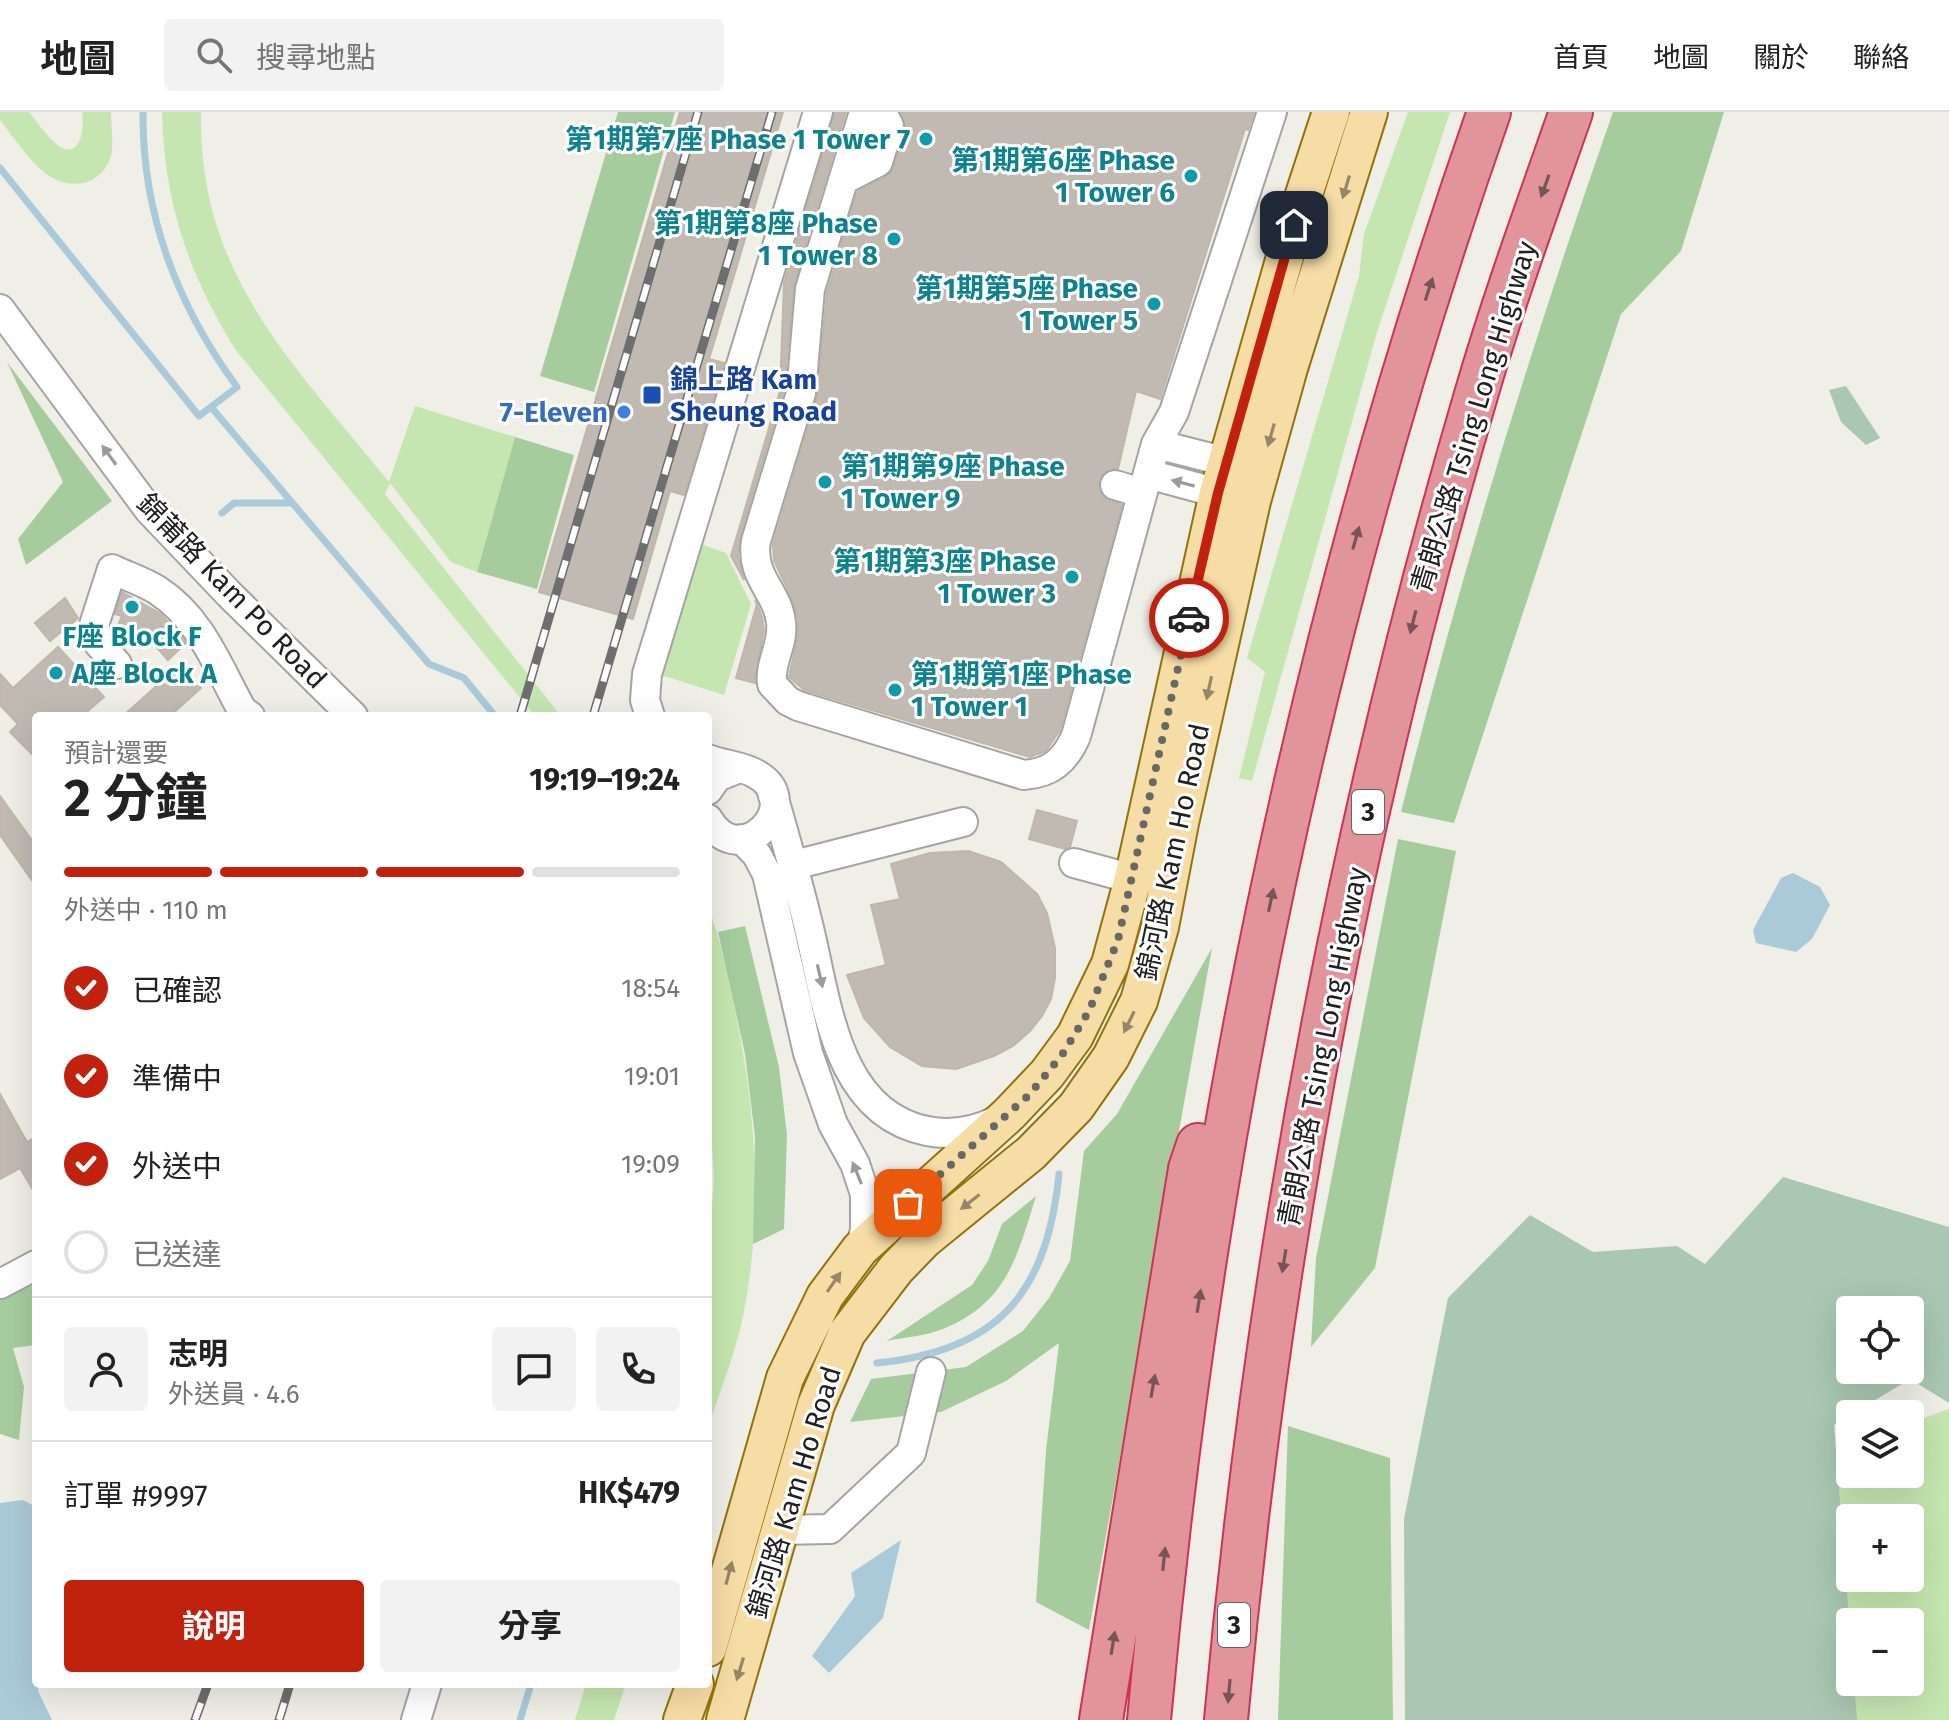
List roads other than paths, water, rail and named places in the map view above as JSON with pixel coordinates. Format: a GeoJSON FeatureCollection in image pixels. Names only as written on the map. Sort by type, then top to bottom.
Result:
{"type":"FeatureCollection","features":[{"type":"Feature","properties":{"kind":"highway"},"geometry":{"type":"LineString","coordinates":[[1149,1720],[1167,1530],[1220,1164],[1300,759],[1344,578],[1401,375],[1489,112]]}},
{"type":"Feature","properties":{"kind":"highway","name":"青朗公路 Tsing Long Highway"},"geometry":{"type":"LineString","coordinates":[[1226,1720],[1238,1590],[1268,1354],[1323,1027],[1342,933],[1377,773],[1439,528],[1513,278],[1571,112]]}},
{"type":"Feature","properties":{"kind":"highway"},"geometry":{"type":"LineString","coordinates":[[1101,1720],[1190,1169],[1255,977]]}},
{"type":"Feature","properties":{"kind":"main road","name":"錦河路 Kam Ho Road"},"geometry":{"type":"LineString","coordinates":[[712,1634],[785,1378],[825,1296],[860,1249],[1009,1114],[1062,1055],[1089,1011],[1118,940],[1222,478],[1294,225],[1331,112]]}},
{"type":"Feature","properties":{"kind":"main road","name":"錦河路 Kam Ho Road"},"geometry":{"type":"LineString","coordinates":[[725,1720],[816,1405],[847,1333],[871,1300],[924,1240],[1031,1153],[1069,1115],[1111,1057],[1139,1001],[1160,927],[1180,823],[1252,501],[1289,368],[1369,112]]}},
{"type":"Feature","properties":{"kind":"main road"},"geometry":{"type":"LineString","coordinates":[[682,1720],[694,1688]]}},
{"type":"Feature","properties":{"kind":"street"},"geometry":{"type":"LineString","coordinates":[[649,712],[645,700],[647,674],[818,112]]}},
{"type":"Feature","properties":{"kind":"street"},"geometry":{"type":"LineString","coordinates":[[864,112],[810,289],[801,393],[754,553],[759,576],[778,608],[782,626],[771,675],[779,693],[798,706],[1024,775],[1049,770],[1069,750],[1076,736],[1156,444],[1174,412],[1272,112]]}},
{"type":"Feature","properties":{"kind":"street"},"geometry":{"type":"LineString","coordinates":[[843,180],[878,162],[889,126],[882,112]]}},
{"type":"Feature","properties":{"kind":"street","name":"錦莆路 Kam Po Road"},"geometry":{"type":"LineString","coordinates":[[0,309],[149,510],[349,712]]}},
{"type":"Feature","properties":{"kind":"street"},"geometry":{"type":"LineString","coordinates":[[1156,444],[1222,478]]}},
{"type":"Feature","properties":{"kind":"street"},"geometry":{"type":"LineString","coordinates":[[1115,485],[1222,478]]}},
{"type":"Feature","properties":{"kind":"street"},"geometry":{"type":"LineString","coordinates":[[117,664],[99,644],[94,625],[112,569],[156,589],[180,608],[198,629],[245,712]]}},
{"type":"Feature","properties":{"kind":"street"},"geometry":{"type":"LineString","coordinates":[[712,760],[758,775],[772,792],[794,865],[831,1020],[847,1064],[866,1096],[876,1107],[902,1124],[934,1133],[966,1132],[1009,1114]]}},
{"type":"Feature","properties":{"kind":"street"},"geometry":{"type":"LineString","coordinates":[[712,784],[717,777],[737,769]]}},
{"type":"Feature","properties":{"kind":"street"},"geometry":{"type":"LineString","coordinates":[[712,824],[721,834],[742,839],[762,832],[774,813],[772,792]]}},
{"type":"Feature","properties":{"kind":"street"},"geometry":{"type":"LineString","coordinates":[[794,865],[963,822]]}},
{"type":"Feature","properties":{"kind":"street"},"geometry":{"type":"LineString","coordinates":[[742,839],[757,855],[767,874],[808,1053],[833,1124],[855,1164],[865,1194],[865,1230],[860,1249]]}},
{"type":"Feature","properties":{"kind":"street"},"geometry":{"type":"LineString","coordinates":[[1074,863],[1133,879]]}},
{"type":"Feature","properties":{"kind":"street"},"geometry":{"type":"LineString","coordinates":[[0,1284],[32,1267]]}},
{"type":"Feature","properties":{"kind":"street"},"geometry":{"type":"LineString","coordinates":[[781,1530],[830,1529],[911,1453],[931,1372]]}},
{"type":"Feature","properties":{"kind":"street"},"geometry":{"type":"LineString","coordinates":[[416,1720],[426,1688]]}},
{"type":"Feature","properties":{"kind":"water"},"geometry":{"type":"Polygon","coordinates":[[[1793,873],[1820,887],[1830,905],[1812,939],[1796,952],[1756,943],[1753,930],[1781,878],[1793,873]]]}},
{"type":"Feature","properties":{"kind":"water"},"geometry":{"type":"Polygon","coordinates":[[[23,1500],[32,1505],[32,1688],[38,1688],[52,1720],[0,1720],[0,1503],[23,1500]]]}},
{"type":"Feature","properties":{"kind":"water"},"geometry":{"type":"Polygon","coordinates":[[[901,1540],[883,1618],[829,1673],[812,1656],[855,1596],[851,1573],[901,1540]]]}},
{"type":"Feature","properties":{"kind":"waterway"},"geometry":{"type":"LineString","coordinates":[[143,112],[149,186],[167,257],[197,324],[237,387],[211,407]]}},
{"type":"Feature","properties":{"kind":"waterway"},"geometry":{"type":"LineString","coordinates":[[0,168],[199,416],[211,407],[429,664],[464,678],[492,712]]}},
{"type":"Feature","properties":{"kind":"waterway"},"geometry":{"type":"LineString","coordinates":[[222,513],[234,503],[292,503]]}},
{"type":"Feature","properties":{"kind":"waterway"},"geometry":{"type":"LineString","coordinates":[[877,1363],[919,1356],[955,1345],[985,1330],[1009,1309],[1028,1283],[1043,1252],[1053,1216],[1059,1174]]}},
{"type":"Feature","properties":{"kind":"waterway"},"geometry":{"type":"LineString","coordinates":[[520,1720],[530,1688]]}},
{"type":"Feature","properties":{"kind":"railway"},"geometry":{"type":"LineString","coordinates":[[521,712],[698,112]]}},
{"type":"Feature","properties":{"kind":"railway"},"geometry":{"type":"LineString","coordinates":[[594,712],[772,112]]}},
{"type":"Feature","properties":{"kind":"railway"},"geometry":{"type":"LineString","coordinates":[[195,1720],[207,1688]]}},
{"type":"Feature","properties":{"kind":"railway"},"geometry":{"type":"LineString","coordinates":[[279,1720],[289,1688]]}},
{"type":"Feature","properties":{"kind":"place","name":"第1期第7座 Phase 1 Tower 7"},"geometry":{"type":"Point","coordinates":[926,139]}},
{"type":"Feature","properties":{"kind":"place","name":"第1期第6座 Phase 1 Tower 6"},"geometry":{"type":"Point","coordinates":[1191,176]}},
{"type":"Feature","properties":{"kind":"place","name":"第1期第8座 Phase 1 Tower 8"},"geometry":{"type":"Point","coordinates":[894,239]}},
{"type":"Feature","properties":{"kind":"place","name":"第1期第5座 Phase 1 Tower 5"},"geometry":{"type":"Point","coordinates":[1154,304]}},
{"type":"Feature","properties":{"kind":"place","name":"錦上路 Kam Sheung Road"},"geometry":{"type":"Point","coordinates":[652,395]}},
{"type":"Feature","properties":{"kind":"place","name":"7-Eleven"},"geometry":{"type":"Point","coordinates":[624,412]}},
{"type":"Feature","properties":{"kind":"place","name":"第1期第9座 Phase 1 Tower 9"},"geometry":{"type":"Point","coordinates":[825,482]}},
{"type":"Feature","properties":{"kind":"place","name":"第1期第3座 Phase 1 Tower 3"},"geometry":{"type":"Point","coordinates":[1072,577]}},
{"type":"Feature","properties":{"kind":"place","name":"F座 Block F"},"geometry":{"type":"Point","coordinates":[132,607]}},
{"type":"Feature","properties":{"kind":"place","name":"A座 Block A"},"geometry":{"type":"Point","coordinates":[56,673]}},
{"type":"Feature","properties":{"kind":"place","name":"第1期第1座 Phase 1 Tower 1"},"geometry":{"type":"Point","coordinates":[895,690]}}]}
